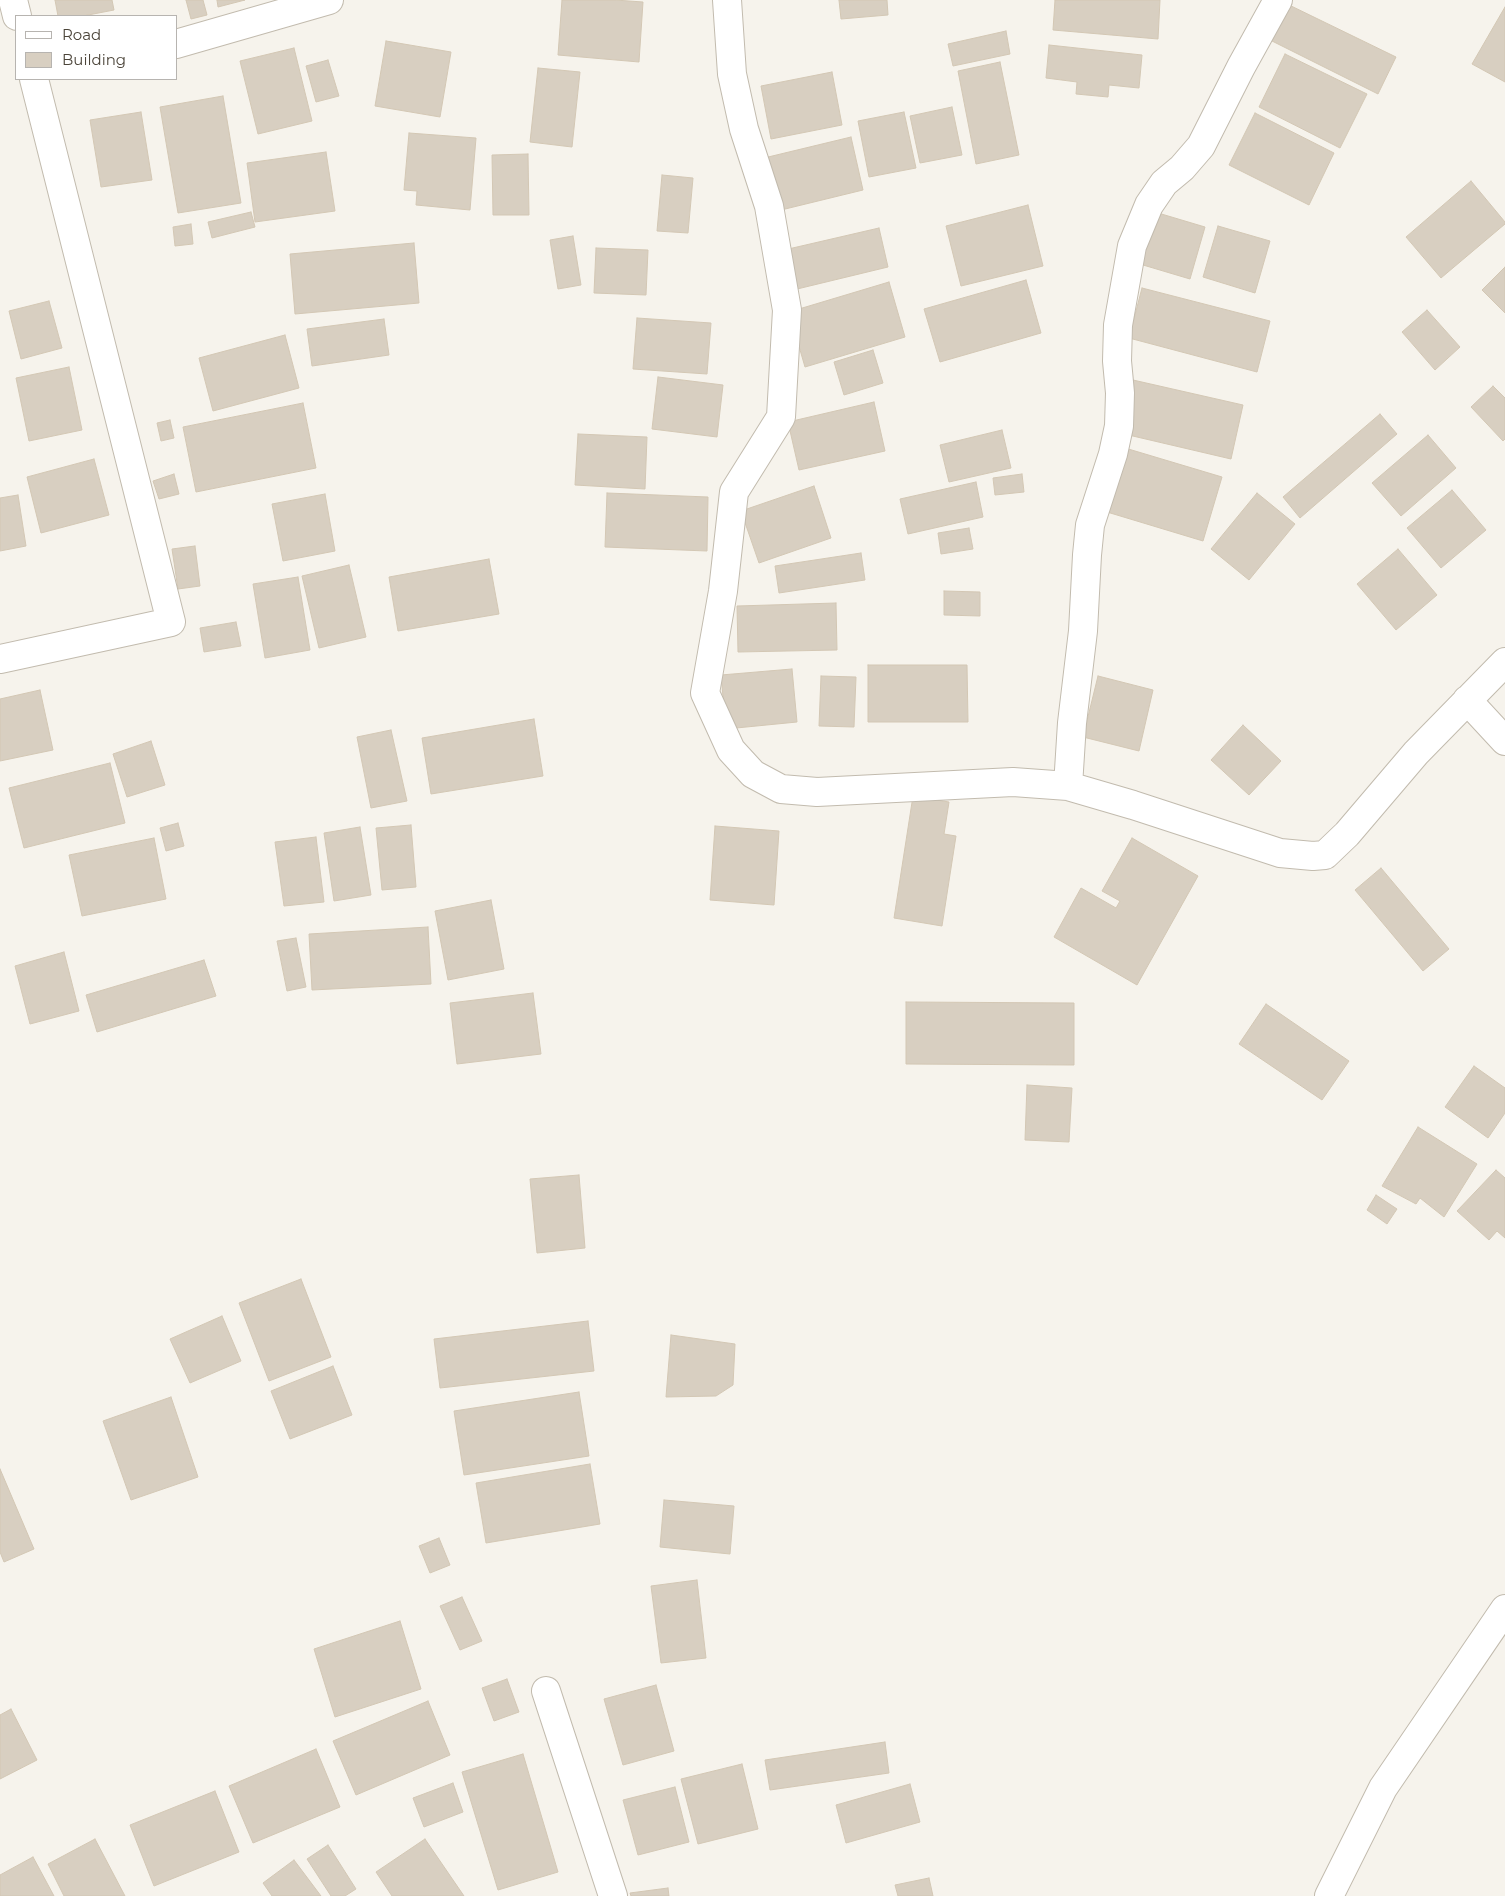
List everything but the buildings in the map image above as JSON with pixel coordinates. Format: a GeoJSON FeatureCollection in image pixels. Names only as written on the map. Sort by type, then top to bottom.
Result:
{"type":"FeatureCollection","features":[{"type":"Feature","properties":{"kind":"street"},"geometry":{"type":"LineString","coordinates":[[13,0],[17,15]]}},
{"type":"Feature","properties":{"kind":"street"},"geometry":{"type":"LineString","coordinates":[[178,43],[329,0]]}},
{"type":"Feature","properties":{"kind":"street"},"geometry":{"type":"LineString","coordinates":[[727,0],[732,74],[744,128],[769,206],[787,310],[781,417],[734,492],[723,592],[705,693],[731,750],[753,774],[781,789],[817,792],[1014,782],[1068,786],[1280,853],[1313,856],[1325,855],[1347,834],[1416,753],[1505,662]]}},
{"type":"Feature","properties":{"kind":"street"},"geometry":{"type":"LineString","coordinates":[[1068,786],[1072,723],[1083,630],[1086,555],[1090,525],[1113,454],[1119,426],[1118,325],[1132,246],[1149,205],[1164,183],[1182,168],[1201,146],[1241,66],[1278,0]]}},
{"type":"Feature","properties":{"kind":"street"},"geometry":{"type":"LineString","coordinates":[[0,659],[171,622],[41,80]]}},
{"type":"Feature","properties":{"kind":"street"},"geometry":{"type":"LineString","coordinates":[[1467,700],[1505,741]]}},
{"type":"Feature","properties":{"kind":"street"},"geometry":{"type":"LineString","coordinates":[[1329,1896],[1383,1788],[1505,1609]]}},
{"type":"Feature","properties":{"kind":"street"},"geometry":{"type":"LineString","coordinates":[[546,1691],[613,1896]]}}]}
